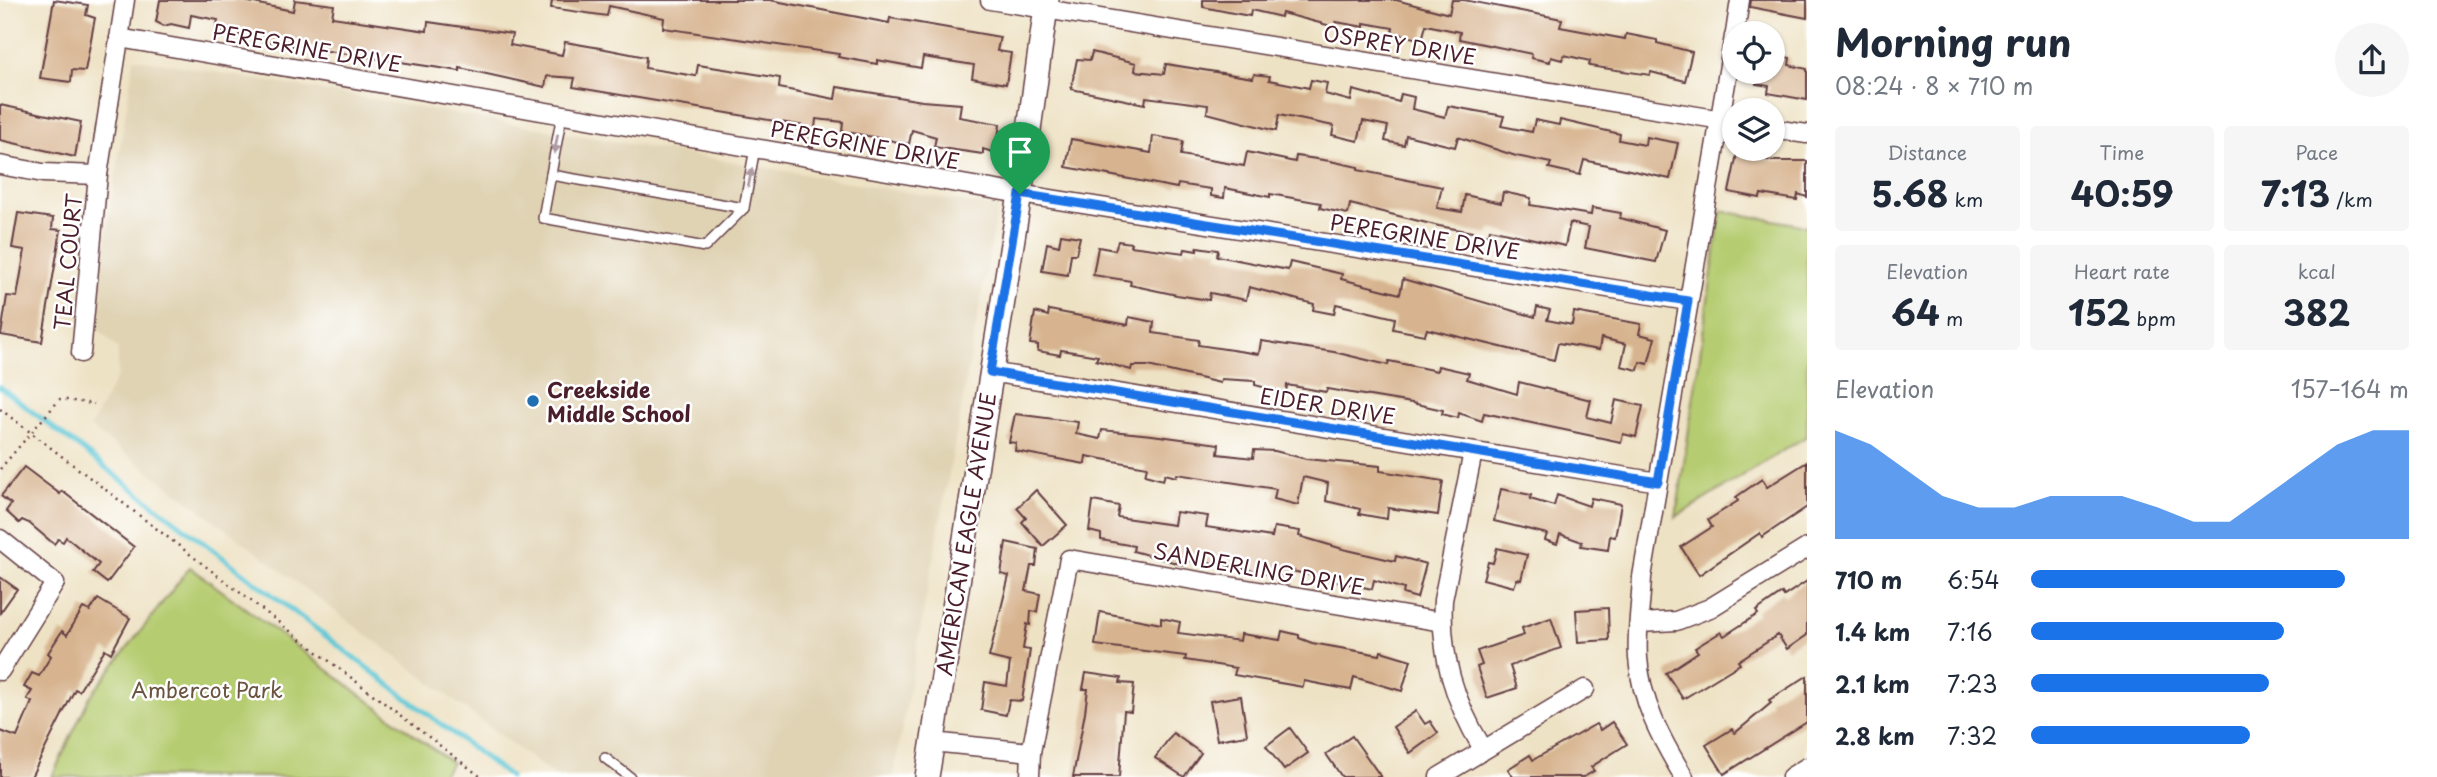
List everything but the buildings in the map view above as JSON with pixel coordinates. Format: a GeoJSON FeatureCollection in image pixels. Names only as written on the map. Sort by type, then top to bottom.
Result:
{"type":"FeatureCollection","features":[{"type":"Feature","properties":{"kind":"street","name":"TEAL COURT"},"geometry":{"type":"LineString","coordinates":[[81,353],[98,175],[125,0]]}},
{"type":"Feature","properties":{"kind":"street","name":"OSPREY DRIVE"},"geometry":{"type":"LineString","coordinates":[[990,0],[1046,5],[1722,120]]}},
{"type":"Feature","properties":{"kind":"street"},"geometry":{"type":"LineString","coordinates":[[1737,21],[1740,0]]}},
{"type":"Feature","properties":{"kind":"street","name":"AMERICAN EAGLE AVENUE"},"geometry":{"type":"LineString","coordinates":[[927,777],[1020,194],[1046,5]]}},
{"type":"Feature","properties":{"kind":"street","name":"PEREGRINE DRIVE"},"geometry":{"type":"LineString","coordinates":[[119,38],[1020,194],[1688,301]]}},
{"type":"Feature","properties":{"kind":"street"},"geometry":{"type":"LineString","coordinates":[[1785,131],[1807,134]]}},
{"type":"Feature","properties":{"kind":"street"},"geometry":{"type":"LineString","coordinates":[[1684,777],[1663,743],[1641,682],[1637,654],[1642,577],[1688,301],[1722,144]]}},
{"type":"Feature","properties":{"kind":"street"},"geometry":{"type":"LineString","coordinates":[[0,165],[43,173],[98,175]]}},
{"type":"Feature","properties":{"kind":"street","name":"EIDER DRIVE"},"geometry":{"type":"LineString","coordinates":[[990,372],[1658,482]]}},
{"type":"Feature","properties":{"kind":"street"},"geometry":{"type":"LineString","coordinates":[[1473,453],[1443,600],[1442,622],[1451,687],[1462,715],[1483,749]]}},
{"type":"Feature","properties":{"kind":"street"},"geometry":{"type":"LineString","coordinates":[[0,539],[55,583],[0,671]]}},
{"type":"Feature","properties":{"kind":"street"},"geometry":{"type":"LineString","coordinates":[[1641,623],[1676,621],[1710,608],[1807,548]]}},
{"type":"Feature","properties":{"kind":"street","name":"SANDERLING DRIVE"},"geometry":{"type":"LineString","coordinates":[[1031,752],[1069,559],[1442,622]]}},
{"type":"Feature","properties":{"kind":"street"},"geometry":{"type":"LineString","coordinates":[[1439,777],[1585,689]]}},
{"type":"Feature","properties":{"kind":"street"},"geometry":{"type":"LineString","coordinates":[[932,742],[1031,752],[1030,777]]}},
{"type":"Feature","properties":{"kind":"street"},"geometry":{"type":"LineString","coordinates":[[1791,777],[1807,767]]}},
{"type":"Feature","properties":{"kind":"lane"},"geometry":{"type":"LineString","coordinates":[[562,114],[542,218],[705,247],[744,208],[755,148]]}},
{"type":"Feature","properties":{"kind":"lane"},"geometry":{"type":"LineString","coordinates":[[551,174],[744,208]]}},
{"type":"Feature","properties":{"kind":"lane"},"geometry":{"type":"LineString","coordinates":[[605,758],[630,777]]}},
{"type":"Feature","properties":{"kind":"path"},"geometry":{"type":"LineString","coordinates":[[0,469],[60,399],[94,404]]}},
{"type":"Feature","properties":{"kind":"path"},"geometry":{"type":"LineString","coordinates":[[0,410],[481,777]]}},
{"type":"Feature","properties":{"kind":"shaded area","name":"Creekside Middle School"},"geometry":{"type":"Polygon","coordinates":[[[134,58],[998,208],[893,777],[556,777],[90,427],[118,375],[118,349],[93,323],[134,58]]]}},
{"type":"Feature","properties":{"kind":"green space"},"geometry":{"type":"Polygon","coordinates":[[[1721,211],[1807,226],[1807,436],[1676,517],[1721,211]]]}},
{"type":"Feature","properties":{"kind":"green space","name":"Ambercot Park"},"geometry":{"type":"Polygon","coordinates":[[[190,567],[452,763],[441,777],[52,777],[89,698],[190,567]]]}},
{"type":"Feature","properties":{"kind":"waterway"},"geometry":{"type":"LineString","coordinates":[[0,387],[510,777]]}},
{"type":"Feature","properties":{"kind":"place","name":"Creekside Middle School"},"geometry":{"type":"Point","coordinates":[533,401]}},
{"type":"Feature","properties":{"kind":"route"},"geometry":{"type":"LineString","coordinates":[[1020,194],[1688,301],[1658,482],[990,372],[1020,194]]}}]}
